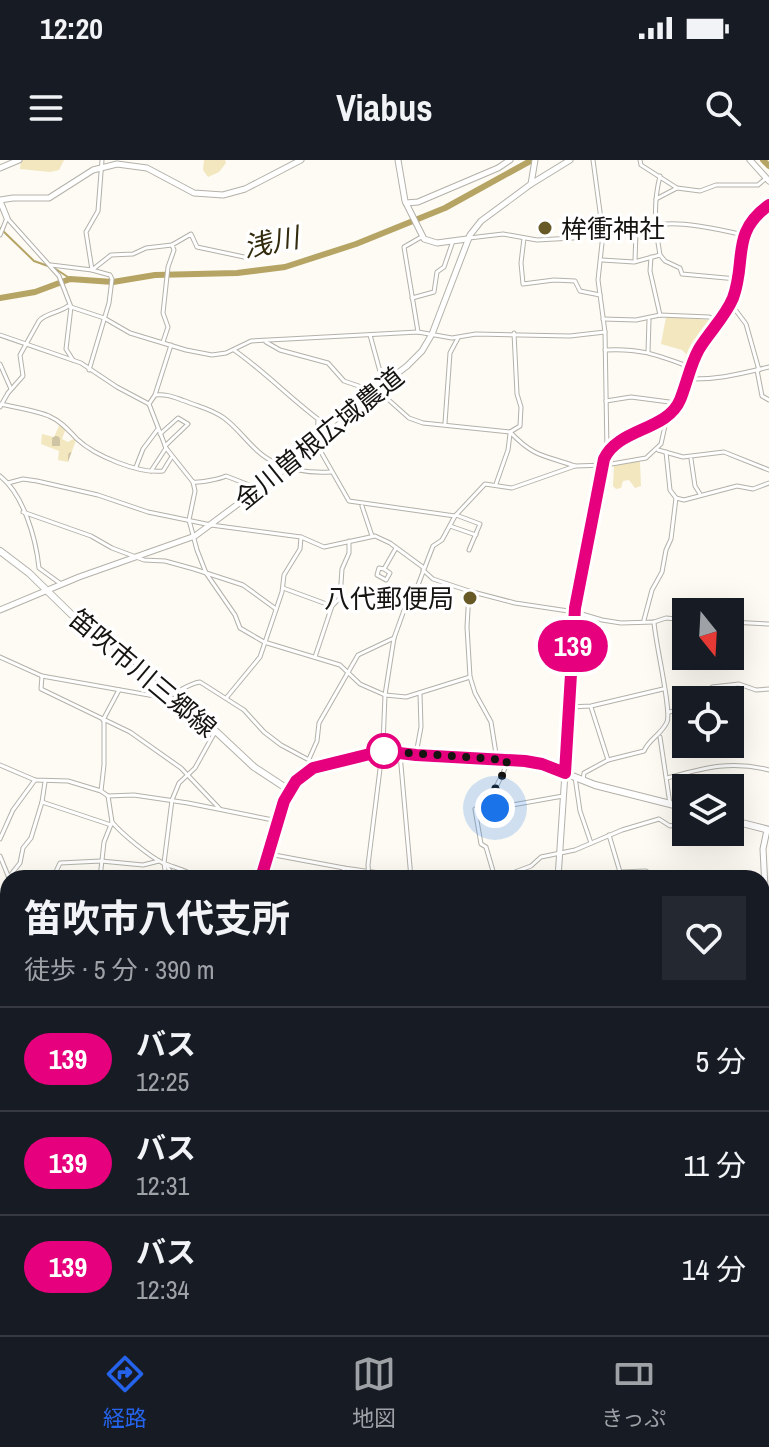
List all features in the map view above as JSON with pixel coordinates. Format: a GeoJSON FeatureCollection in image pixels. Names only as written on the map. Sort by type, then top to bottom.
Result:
{"type":"FeatureCollection","features":[{"type":"Feature","properties":{"kind":"main road"},"geometry":{"type":"LineString","coordinates":[[565,773],[575,612],[602,465],[607,452],[617,443],[667,414],[678,403],[700,347],[720,322],[730,303],[743,235],[751,219],[769,205]]}},
{"type":"Feature","properties":{"kind":"main road","name":"笛吹市川三郷線"},"geometry":{"type":"LineString","coordinates":[[0,551],[29,573],[71,614],[126,652],[175,693],[254,767],[289,790]]}},
{"type":"Feature","properties":{"kind":"main road"},"geometry":{"type":"LineString","coordinates":[[264,870],[289,790],[301,776],[313,768],[382,751],[542,764],[583,780],[670,804]]}},
{"type":"Feature","properties":{"kind":"main road"},"geometry":{"type":"LineString","coordinates":[[744,824],[768,830]]}},
{"type":"Feature","properties":{"kind":"street"},"geometry":{"type":"LineString","coordinates":[[0,168],[19,160]]}},
{"type":"Feature","properties":{"kind":"street"},"geometry":{"type":"LineString","coordinates":[[92,270],[86,232],[98,211],[102,160]]}},
{"type":"Feature","properties":{"kind":"street"},"geometry":{"type":"LineString","coordinates":[[73,360],[66,349],[71,307],[59,276],[7,218],[0,201],[49,198],[77,178],[100,167],[117,164],[139,166],[194,193],[223,195],[245,189],[301,160]]}},
{"type":"Feature","properties":{"kind":"street"},"geometry":{"type":"LineString","coordinates":[[398,160],[406,204],[422,236],[431,243],[503,234],[524,238],[573,238],[583,232],[636,232],[656,227],[708,228],[743,235]]}},
{"type":"Feature","properties":{"kind":"street"},"geometry":{"type":"LineString","coordinates":[[406,204],[418,202],[510,160]]}},
{"type":"Feature","properties":{"kind":"street"},"geometry":{"type":"LineString","coordinates":[[533,181],[535,160]]}},
{"type":"Feature","properties":{"kind":"street","name":"金川曽根広域農道"},"geometry":{"type":"LineString","coordinates":[[0,610],[61,584],[195,536],[317,445],[384,381],[417,357],[432,334],[467,239],[481,221],[533,181],[570,160]]}},
{"type":"Feature","properties":{"kind":"street"},"geometry":{"type":"LineString","coordinates":[[593,160],[602,232],[598,280],[605,332],[607,452]]}},
{"type":"Feature","properties":{"kind":"street"},"geometry":{"type":"LineString","coordinates":[[640,160],[641,165],[677,188],[700,191],[716,185],[758,185],[767,180],[750,160]]}},
{"type":"Feature","properties":{"kind":"street"},"geometry":{"type":"LineString","coordinates":[[660,176],[654,200],[660,255],[680,268],[682,274],[737,279]]}},
{"type":"Feature","properties":{"kind":"street"},"geometry":{"type":"LineString","coordinates":[[654,200],[677,188]]}},
{"type":"Feature","properties":{"kind":"street"},"geometry":{"type":"LineString","coordinates":[[1,234],[7,218]]}},
{"type":"Feature","properties":{"kind":"street"},"geometry":{"type":"LineString","coordinates":[[635,261],[636,232]]}},
{"type":"Feature","properties":{"kind":"street"},"geometry":{"type":"LineString","coordinates":[[92,270],[111,255],[133,254],[146,248],[172,245],[191,234],[197,247],[244,257]]}},
{"type":"Feature","properties":{"kind":"street"},"geometry":{"type":"LineString","coordinates":[[418,332],[404,247],[422,236]]}},
{"type":"Feature","properties":{"kind":"street"},"geometry":{"type":"LineString","coordinates":[[524,238],[521,263],[523,284],[575,281],[580,291],[600,295]]}},
{"type":"Feature","properties":{"kind":"street"},"geometry":{"type":"LineString","coordinates":[[453,241],[464,249]]}},
{"type":"Feature","properties":{"kind":"street"},"geometry":{"type":"LineString","coordinates":[[412,298],[434,292],[437,272],[444,267],[453,241]]}},
{"type":"Feature","properties":{"kind":"street"},"geometry":{"type":"LineString","coordinates":[[163,342],[168,327],[163,313],[168,267],[174,250],[172,245]]}},
{"type":"Feature","properties":{"kind":"street"},"geometry":{"type":"LineString","coordinates":[[602,260],[635,261],[660,255]]}},
{"type":"Feature","properties":{"kind":"street"},"geometry":{"type":"LineString","coordinates":[[651,257],[650,271],[660,315]]}},
{"type":"Feature","properties":{"kind":"street"},"geometry":{"type":"LineString","coordinates":[[51,266],[92,270],[110,275],[112,279],[89,370]]}},
{"type":"Feature","properties":{"kind":"street"},"geometry":{"type":"LineString","coordinates":[[730,303],[746,324],[762,396],[769,400]]}},
{"type":"Feature","properties":{"kind":"street"},"geometry":{"type":"LineString","coordinates":[[171,457],[163,471],[136,467],[98,455],[76,439],[68,427],[48,416],[0,406],[23,376],[20,355],[42,317],[71,307],[104,318],[130,333],[212,355],[234,350],[251,341],[418,332],[458,338],[476,334],[570,336],[605,332]]}},
{"type":"Feature","properties":{"kind":"street"},"geometry":{"type":"LineString","coordinates":[[603,319],[660,315],[709,317],[720,322]]}},
{"type":"Feature","properties":{"kind":"street"},"geometry":{"type":"LineString","coordinates":[[648,318],[648,352]]}},
{"type":"Feature","properties":{"kind":"street"},"geometry":{"type":"LineString","coordinates":[[266,342],[280,350],[328,363],[344,381],[388,398],[409,418],[423,423],[510,432],[522,421],[517,394],[514,333]]}},
{"type":"Feature","properties":{"kind":"street"},"geometry":{"type":"LineString","coordinates":[[0,335],[73,360],[149,404],[165,447],[193,482],[195,491],[189,520],[197,550],[206,573],[235,615],[240,628],[264,642],[340,665],[360,684],[385,695],[406,697],[470,677]]}},
{"type":"Feature","properties":{"kind":"street"},"geometry":{"type":"LineString","coordinates":[[370,335],[388,398]]}},
{"type":"Feature","properties":{"kind":"street"},"geometry":{"type":"LineString","coordinates":[[445,423],[450,353],[458,338]]}},
{"type":"Feature","properties":{"kind":"street"},"geometry":{"type":"LineString","coordinates":[[149,404],[155,395],[171,345]]}},
{"type":"Feature","properties":{"kind":"street"},"geometry":{"type":"LineString","coordinates":[[234,350],[271,376],[318,419],[317,445],[346,499],[362,505],[455,515],[480,524],[469,550]]}},
{"type":"Feature","properties":{"kind":"street"},"geometry":{"type":"LineString","coordinates":[[605,350],[648,352],[691,367]]}},
{"type":"Feature","properties":{"kind":"street"},"geometry":{"type":"LineString","coordinates":[[0,364],[11,389]]}},
{"type":"Feature","properties":{"kind":"street"},"geometry":{"type":"LineString","coordinates":[[687,379],[714,380],[769,367]]}},
{"type":"Feature","properties":{"kind":"street"},"geometry":{"type":"LineString","coordinates":[[155,395],[172,394],[186,402],[202,405],[227,420],[243,439],[271,461],[287,467],[332,472]]}},
{"type":"Feature","properties":{"kind":"street"},"geometry":{"type":"LineString","coordinates":[[606,401],[631,397],[678,403]]}},
{"type":"Feature","properties":{"kind":"street"},"geometry":{"type":"LineString","coordinates":[[269,854],[368,870],[382,751],[385,695],[394,638],[433,546],[442,540],[455,515],[485,484],[512,488],[575,466],[646,458],[658,450],[667,414]]}},
{"type":"Feature","properties":{"kind":"street"},"geometry":{"type":"LineString","coordinates":[[136,467],[143,449],[159,431],[178,418],[188,424],[165,447],[151,471]]}},
{"type":"Feature","properties":{"kind":"street"},"geometry":{"type":"LineString","coordinates":[[510,432],[538,456],[575,466]]}},
{"type":"Feature","properties":{"kind":"street"},"geometry":{"type":"LineString","coordinates":[[496,484],[508,450],[510,432]]}},
{"type":"Feature","properties":{"kind":"street"},"geometry":{"type":"LineString","coordinates":[[658,450],[691,458],[724,452],[769,470]]}},
{"type":"Feature","properties":{"kind":"street"},"geometry":{"type":"LineString","coordinates":[[666,452],[670,490],[676,498],[684,500],[737,486],[753,489],[769,483]]}},
{"type":"Feature","properties":{"kind":"street"},"geometry":{"type":"LineString","coordinates":[[691,458],[695,486],[700,494]]}},
{"type":"Feature","properties":{"kind":"street"},"geometry":{"type":"LineString","coordinates":[[0,476],[8,483],[23,512],[37,550],[39,568],[61,584]]}},
{"type":"Feature","properties":{"kind":"street"},"geometry":{"type":"LineString","coordinates":[[193,482],[228,476],[259,489]]}},
{"type":"Feature","properties":{"kind":"street"},"geometry":{"type":"LineString","coordinates":[[8,483],[23,479],[37,481],[98,495],[139,510],[211,525],[301,537],[330,548],[372,536],[390,543],[433,579],[469,591],[621,623],[672,619]]}},
{"type":"Feature","properties":{"kind":"street"},"geometry":{"type":"LineString","coordinates":[[644,621],[671,539],[676,498]]}},
{"type":"Feature","properties":{"kind":"street"},"geometry":{"type":"LineString","coordinates":[[362,505],[372,536]]}},
{"type":"Feature","properties":{"kind":"street"},"geometry":{"type":"LineString","coordinates":[[23,512],[91,536],[138,557],[206,573],[254,591],[276,609]]}},
{"type":"Feature","properties":{"kind":"street"},"geometry":{"type":"LineString","coordinates":[[450,526],[476,535]]}},
{"type":"Feature","properties":{"kind":"street"},"geometry":{"type":"LineString","coordinates":[[226,698],[257,662],[283,588],[284,575],[300,549],[301,537]]}},
{"type":"Feature","properties":{"kind":"street"},"geometry":{"type":"LineString","coordinates":[[314,658],[332,606],[340,598],[342,569],[349,553],[349,541]]}},
{"type":"Feature","properties":{"kind":"street"},"geometry":{"type":"LineString","coordinates":[[384,569],[396,548]]}},
{"type":"Feature","properties":{"kind":"street"},"geometry":{"type":"LineString","coordinates":[[283,588],[332,606]]}},
{"type":"Feature","properties":{"kind":"street"},"geometry":{"type":"LineString","coordinates":[[469,591],[467,627],[470,677],[491,722],[497,760]]}},
{"type":"Feature","properties":{"kind":"street"},"geometry":{"type":"LineString","coordinates":[[583,780],[587,770],[608,760],[644,751],[668,721],[654,622]]}},
{"type":"Feature","properties":{"kind":"street"},"geometry":{"type":"LineString","coordinates":[[744,623],[769,624]]}},
{"type":"Feature","properties":{"kind":"street"},"geometry":{"type":"LineString","coordinates":[[309,760],[317,741],[319,723],[358,655],[394,638]]}},
{"type":"Feature","properties":{"kind":"street"},"geometry":{"type":"LineString","coordinates":[[0,657],[42,676],[165,698],[192,683],[200,682],[244,710],[281,745],[309,760],[313,768]]}},
{"type":"Feature","properties":{"kind":"street"},"geometry":{"type":"LineString","coordinates":[[42,676],[41,689],[140,738],[187,775],[219,808]]}},
{"type":"Feature","properties":{"kind":"street"},"geometry":{"type":"LineString","coordinates":[[721,686],[739,684],[756,690],[769,689]]}},
{"type":"Feature","properties":{"kind":"street"},"geometry":{"type":"LineString","coordinates":[[569,707],[591,706],[663,689]]}},
{"type":"Feature","properties":{"kind":"street"},"geometry":{"type":"LineString","coordinates":[[101,791],[104,720],[119,690]]}},
{"type":"Feature","properties":{"kind":"street"},"geometry":{"type":"LineString","coordinates":[[416,755],[421,727],[420,694]]}},
{"type":"Feature","properties":{"kind":"street"},"geometry":{"type":"LineString","coordinates":[[591,706],[608,760]]}},
{"type":"Feature","properties":{"kind":"street"},"geometry":{"type":"LineString","coordinates":[[164,870],[172,800],[179,783],[195,768],[215,732]]}},
{"type":"Feature","properties":{"kind":"street"},"geometry":{"type":"LineString","coordinates":[[659,735],[670,804]]}},
{"type":"Feature","properties":{"kind":"street"},"geometry":{"type":"LineString","coordinates":[[399,754],[411,870]]}},
{"type":"Feature","properties":{"kind":"street"},"geometry":{"type":"LineString","coordinates":[[490,804],[493,788],[506,771],[507,760]]}},
{"type":"Feature","properties":{"kind":"street"},"geometry":{"type":"LineString","coordinates":[[667,778],[693,769],[725,764],[769,770]]}},
{"type":"Feature","properties":{"kind":"street"},"geometry":{"type":"LineString","coordinates":[[0,765],[35,780],[68,781],[108,796],[134,795],[172,800],[278,821]]}},
{"type":"Feature","properties":{"kind":"street"},"geometry":{"type":"LineString","coordinates":[[559,870],[565,773]]}},
{"type":"Feature","properties":{"kind":"street"},"geometry":{"type":"LineString","coordinates":[[575,777],[580,811],[591,843]]}},
{"type":"Feature","properties":{"kind":"street"},"geometry":{"type":"LineString","coordinates":[[0,839],[13,810],[35,780]]}},
{"type":"Feature","properties":{"kind":"street"},"geometry":{"type":"LineString","coordinates":[[15,870],[23,848],[31,838],[45,782]]}},
{"type":"Feature","properties":{"kind":"street"},"geometry":{"type":"LineString","coordinates":[[100,870],[104,842],[112,824],[108,796]]}},
{"type":"Feature","properties":{"kind":"street"},"geometry":{"type":"LineString","coordinates":[[490,804],[495,808],[563,796]]}},
{"type":"Feature","properties":{"kind":"street"},"geometry":{"type":"LineString","coordinates":[[42,802],[112,824],[169,870]]}},
{"type":"Feature","properties":{"kind":"street"},"geometry":{"type":"LineString","coordinates":[[490,804],[474,812],[481,844],[486,847],[493,870]]}},
{"type":"Feature","properties":{"kind":"street"},"geometry":{"type":"LineString","coordinates":[[520,870],[541,857],[659,819],[672,826]]}},
{"type":"Feature","properties":{"kind":"street"},"geometry":{"type":"LineString","coordinates":[[764,870],[763,849],[768,830]]}},
{"type":"Feature","properties":{"kind":"street"},"geometry":{"type":"LineString","coordinates":[[609,835],[619,870]]}},
{"type":"Feature","properties":{"kind":"street"},"geometry":{"type":"LineString","coordinates":[[57,870],[60,863],[101,861],[143,865],[163,863],[186,870]]}},
{"type":"Feature","properties":{"kind":"street"},"geometry":{"type":"LineString","coordinates":[[0,1321],[0,1330]]}},
{"type":"Feature","properties":{"kind":"green space"},"geometry":{"type":"Polygon","coordinates":[[[21,160],[64,160],[59,170],[50,172],[20,169],[21,160]]]}},
{"type":"Feature","properties":{"kind":"green space"},"geometry":{"type":"Polygon","coordinates":[[[204,160],[225,160],[226,163],[219,172],[208,177],[203,170],[204,160]]]}},
{"type":"Feature","properties":{"kind":"green space"},"geometry":{"type":"Polygon","coordinates":[[[666,317],[712,320],[692,363],[684,361],[686,354],[682,350],[661,344],[666,317]]]}},
{"type":"Feature","properties":{"kind":"green space"},"geometry":{"type":"Polygon","coordinates":[[[60,424],[66,428],[62,439],[68,442],[76,440],[68,462],[58,460],[59,451],[41,444],[42,434],[54,437],[60,424]]]}},
{"type":"Feature","properties":{"kind":"green space"},"geometry":{"type":"Polygon","coordinates":[[[638,461],[641,486],[635,488],[629,480],[623,481],[621,488],[616,489],[613,486],[614,466],[638,461]]]}},
{"type":"Feature","properties":{"kind":"waterway","name":"浅川"},"geometry":{"type":"LineString","coordinates":[[0,298],[35,292],[70,279],[113,282],[155,275],[237,273],[285,267],[356,244],[445,208],[532,160]]}},
{"type":"Feature","properties":{"kind":"waterway","name":"浅川"},"geometry":{"type":"LineString","coordinates":[[763,160],[769,166]]}},
{"type":"Feature","properties":{"kind":"waterway"},"geometry":{"type":"LineString","coordinates":[[0,228],[34,261],[48,266]]}},
{"type":"Feature","properties":{"kind":"waterway"},"geometry":{"type":"LineString","coordinates":[[54,268],[71,279]]}},
{"type":"Feature","properties":{"kind":"bus line","name":"139"},"geometry":{"type":"LineString","coordinates":[[264,870],[289,790],[313,768],[382,751],[525,761],[565,773],[575,608],[604,459],[610,448],[677,406],[700,347],[720,322],[736,288],[745,230],[751,219],[769,205]]}},
{"type":"Feature","properties":{"kind":"place","name":"桙衝神社"},"geometry":{"type":"Point","coordinates":[545,228]}},
{"type":"Feature","properties":{"kind":"place","name":"八代郵便局"},"geometry":{"type":"Point","coordinates":[470,598]}},
{"type":"Feature","properties":{"kind":"route"},"geometry":{"type":"LineString","coordinates":[[384,751],[507,760],[506,771],[493,788],[490,804],[495,808]]}}]}
